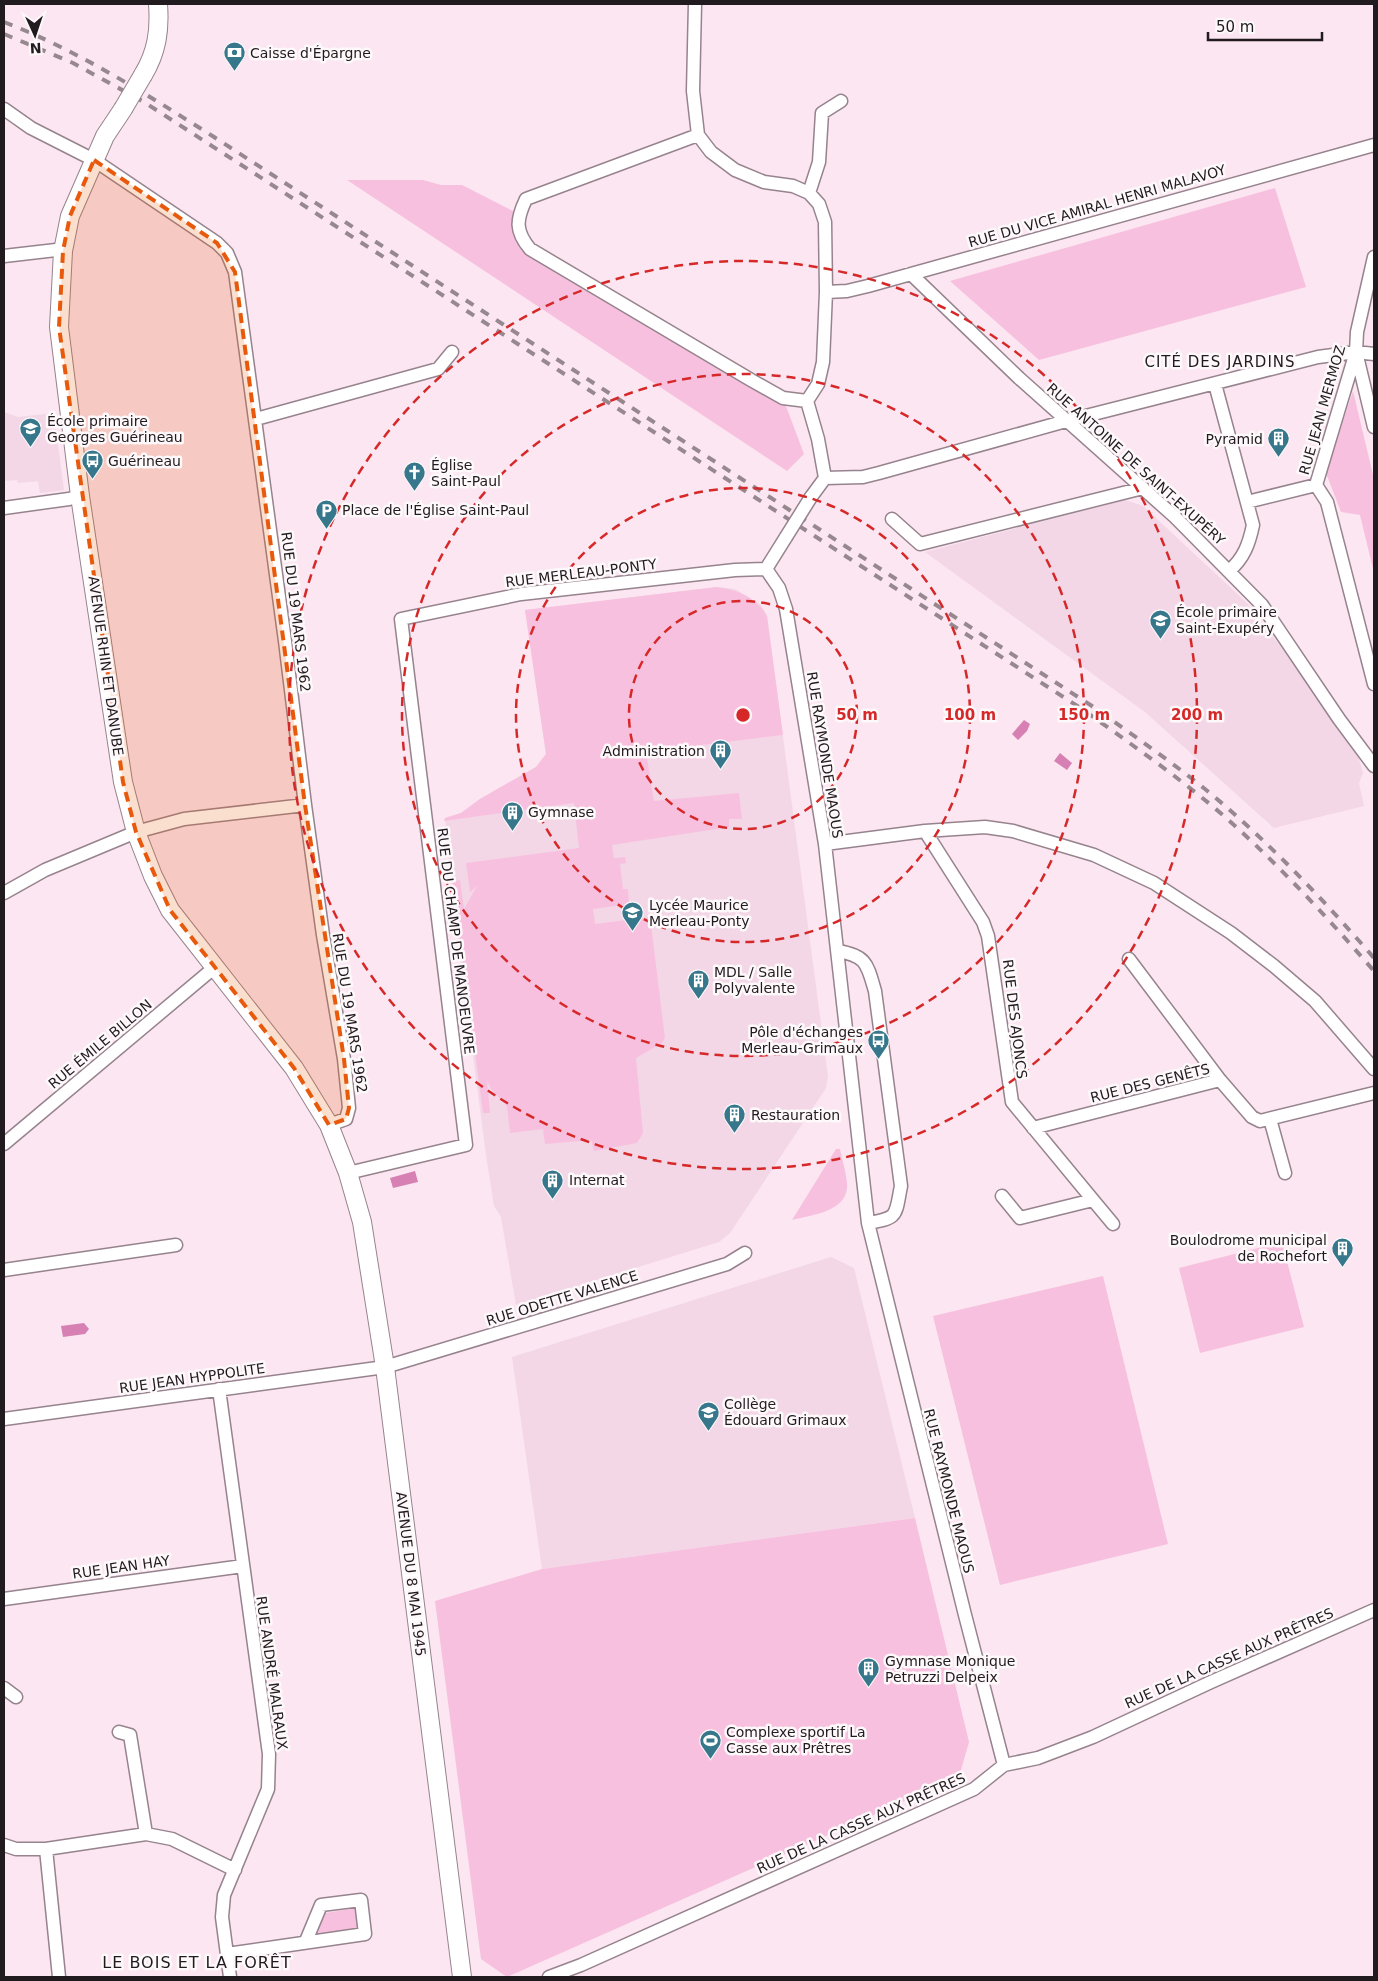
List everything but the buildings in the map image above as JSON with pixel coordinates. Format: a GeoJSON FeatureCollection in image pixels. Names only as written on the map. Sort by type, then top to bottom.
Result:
{"type":"FeatureCollection","features":[{"type":"Feature","properties":{"kind":"street","name":"AVENUE RHIN ET DANUBE"},"geometry":{"type":"LineString","coordinates":[[158,4],[158,37],[155,51],[143,75],[105,136],[70,216],[63,251],[59,327],[80,496],[123,782],[136,832],[153,876],[170,910],[294,1068],[329,1125],[348,1173]]}},
{"type":"Feature","properties":{"kind":"street"},"geometry":{"type":"LineString","coordinates":[[695,4],[693,91],[698,135],[711,152],[735,170],[764,182],[793,186],[808,193],[819,204],[825,222],[826,292],[823,362],[818,384],[807,401],[818,440],[825,478],[766,569]]}},
{"type":"Feature","properties":{"kind":"street"},"geometry":{"type":"LineString","coordinates":[[808,193],[819,162],[822,113],[841,101]]}},
{"type":"Feature","properties":{"kind":"street","name":"RUE DU 19 MARS 1962"},"geometry":{"type":"LineString","coordinates":[[4,109],[31,128],[94,160],[216,242],[227,253],[235,272],[323,935],[344,1059],[349,1108],[346,1120],[329,1125]]}},
{"type":"Feature","properties":{"kind":"street"},"geometry":{"type":"LineString","coordinates":[[698,135],[526,198],[519,214],[520,237],[530,249],[783,398],[807,401]]}},
{"type":"Feature","properties":{"kind":"street","name":"RUE DU VICE AMIRAL HENRI MALAVOY"},"geometry":{"type":"LineString","coordinates":[[826,292],[847,291],[911,274],[1374,145]]}},
{"type":"Feature","properties":{"kind":"street"},"geometry":{"type":"LineString","coordinates":[[4,256],[56,250],[63,251]]}},
{"type":"Feature","properties":{"kind":"street","name":"RUE JEAN MERMOZ"},"geometry":{"type":"LineString","coordinates":[[1374,257],[1357,332],[1356,352],[1316,485],[1327,502],[1370,652],[1374,684]]}},
{"type":"Feature","properties":{"kind":"street","name":"RUE ANTOINE DE SAINT-EXUPÉRY"},"geometry":{"type":"LineString","coordinates":[[911,274],[1066,422],[1186,527],[1262,605],[1338,719],[1374,766]]}},
{"type":"Feature","properties":{"kind":"street"},"geometry":{"type":"LineString","coordinates":[[256,419],[438,369],[452,352]]}},
{"type":"Feature","properties":{"kind":"street"},"geometry":{"type":"LineString","coordinates":[[825,478],[862,477],[1318,357],[1356,352],[1374,354]]}},
{"type":"Feature","properties":{"kind":"street"},"geometry":{"type":"LineString","coordinates":[[1356,352],[1374,427]]}},
{"type":"Feature","properties":{"kind":"street"},"geometry":{"type":"LineString","coordinates":[[1215,384],[1253,525],[1248,547],[1239,562],[1229,571]]}},
{"type":"Feature","properties":{"kind":"street"},"geometry":{"type":"LineString","coordinates":[[1247,502],[1316,485]]}},
{"type":"Feature","properties":{"kind":"street"},"geometry":{"type":"LineString","coordinates":[[892,519],[920,544],[1143,488]]}},
{"type":"Feature","properties":{"kind":"street"},"geometry":{"type":"LineString","coordinates":[[4,508],[80,496]]}},
{"type":"Feature","properties":{"kind":"street","name":"RUE MERLEAU-PONTY"},"geometry":{"type":"LineString","coordinates":[[401,619],[521,594],[735,570],[766,569]]}},
{"type":"Feature","properties":{"kind":"street","name":"RUE RAYMONDE MAOUS"},"geometry":{"type":"LineString","coordinates":[[766,569],[780,588],[786,608],[825,844],[868,1223],[1004,1765]]}},
{"type":"Feature","properties":{"kind":"street","name":"RUE DU CHAMP DE MANOEUVRE"},"geometry":{"type":"LineString","coordinates":[[348,1173],[466,1145],[401,619]]}},
{"type":"Feature","properties":{"kind":"street"},"geometry":{"type":"LineString","coordinates":[[4,893],[45,870],[136,832],[184,819],[305,805]]}},
{"type":"Feature","properties":{"kind":"street"},"geometry":{"type":"LineString","coordinates":[[825,844],[925,831],[985,827],[1014,831],[1094,855],[1154,884],[1231,932],[1314,1001],[1374,1069]]}},
{"type":"Feature","properties":{"kind":"street","name":"RUE DES AJONCS"},"geometry":{"type":"LineString","coordinates":[[925,831],[983,922],[992,952],[1010,1096],[1015,1106],[1113,1224]]}},
{"type":"Feature","properties":{"kind":"street"},"geometry":{"type":"LineString","coordinates":[[838,951],[856,954],[868,967],[875,991],[902,1186],[896,1211],[889,1219],[868,1223]]}},
{"type":"Feature","properties":{"kind":"street"},"geometry":{"type":"LineString","coordinates":[[1129,959],[1220,1080]]}},
{"type":"Feature","properties":{"kind":"street","name":"RUE ÉMILE BILLON"},"geometry":{"type":"LineString","coordinates":[[4,1144],[215,967]]}},
{"type":"Feature","properties":{"kind":"street","name":"RUE DES GENÊTS"},"geometry":{"type":"LineString","coordinates":[[1033,1128],[1220,1080],[1252,1117],[1260,1120],[1270,1119]]}},
{"type":"Feature","properties":{"kind":"street"},"geometry":{"type":"LineString","coordinates":[[1286,1173],[1270,1119],[1374,1093]]}},
{"type":"Feature","properties":{"kind":"street","name":"AVENUE DU 8 MAI 1945"},"geometry":{"type":"LineString","coordinates":[[348,1173],[362,1222],[385,1367],[462,1977]]}},
{"type":"Feature","properties":{"kind":"street"},"geometry":{"type":"LineString","coordinates":[[1002,1196],[1020,1218],[1094,1200]]}},
{"type":"Feature","properties":{"kind":"street"},"geometry":{"type":"LineString","coordinates":[[4,1270],[176,1245]]}},
{"type":"Feature","properties":{"kind":"street","name":"RUE ODETTE VALENCE"},"geometry":{"type":"LineString","coordinates":[[385,1367],[727,1264],[745,1253]]}},
{"type":"Feature","properties":{"kind":"street","name":"RUE JEAN HYPPOLITE"},"geometry":{"type":"LineString","coordinates":[[4,1419],[385,1367]]}},
{"type":"Feature","properties":{"kind":"street","name":"RUE ANDRÉ MALRAUX"},"geometry":{"type":"LineString","coordinates":[[219,1390],[269,1754],[268,1788],[224,1895],[222,1917],[230,1977]]}},
{"type":"Feature","properties":{"kind":"street","name":"RUE JEAN HAY"},"geometry":{"type":"LineString","coordinates":[[4,1599],[243,1566]]}},
{"type":"Feature","properties":{"kind":"street","name":"RUE DE LA CASSE AUX PRÊTRES"},"geometry":{"type":"LineString","coordinates":[[549,1977],[581,1965],[974,1790],[1004,1765],[1038,1758],[1093,1737],[1211,1682],[1374,1610]]}},
{"type":"Feature","properties":{"kind":"street"},"geometry":{"type":"LineString","coordinates":[[4,1688],[16,1697]]}},
{"type":"Feature","properties":{"kind":"street"},"geometry":{"type":"LineString","coordinates":[[118,1732],[130,1735],[146,1834]]}},
{"type":"Feature","properties":{"kind":"street"},"geometry":{"type":"LineString","coordinates":[[4,1845],[16,1850],[46,1849],[146,1834],[172,1839],[235,1870]]}},
{"type":"Feature","properties":{"kind":"street"},"geometry":{"type":"LineString","coordinates":[[46,1849],[59,1977]]}},
{"type":"Feature","properties":{"kind":"street"},"geometry":{"type":"LineString","coordinates":[[227,1954],[365,1934],[361,1900],[322,1905],[306,1942]]}},
{"type":"Feature","properties":{"kind":"highlighted area"},"geometry":{"type":"Polygon","coordinates":[[[94,160],[217,243],[235,272],[305,805],[344,1059],[349,1108],[346,1119],[329,1125],[294,1068],[170,910],[136,832],[123,782],[59,327],[63,251],[70,216],[94,160]]]}},
{"type":"Feature","properties":{"kind":"shaded area"},"geometry":{"type":"Polygon","coordinates":[[[347,180],[423,180],[441,185],[462,185],[519,214],[520,237],[783,398],[804,454],[787,471],[347,180]]]}},
{"type":"Feature","properties":{"kind":"shaded area"},"geometry":{"type":"Polygon","coordinates":[[[1275,188],[1306,287],[1039,360],[950,281],[1275,188]]]}},
{"type":"Feature","properties":{"kind":"shaded area"},"geometry":{"type":"Polygon","coordinates":[[[1353,391],[1374,479],[1374,573],[1360,515],[1341,512],[1326,473],[1353,391]]]}},
{"type":"Feature","properties":{"kind":"shaded area","name":"École primaire Georges Guérineau"},"geometry":{"type":"Polygon","coordinates":[[[4,412],[18,417],[54,413],[64,490],[40,493],[38,481],[18,483],[17,480],[4,481],[4,412]]]}},
{"type":"Feature","properties":{"kind":"shaded area","name":"École primaire Saint-Exupéry"},"geometry":{"type":"Polygon","coordinates":[[[1125,500],[1143,506],[1247,603],[1303,676],[1358,756],[1363,773],[1359,783],[1364,806],[1274,828],[1145,712],[925,552],[1125,500]]]}},
{"type":"Feature","properties":{"kind":"shaded area","name":"Lycée Maurice Merleau-Ponty"},"geometry":{"type":"Polygon","coordinates":[[[717,587],[735,589],[761,605],[767,616],[828,1077],[826,1088],[730,1233],[719,1242],[516,1305],[501,1217],[494,1206],[486,1155],[451,887],[445,818],[461,813],[480,799],[536,767],[546,754],[525,610],[717,587]]]}},
{"type":"Feature","properties":{"kind":"shaded area"},"geometry":{"type":"Polygon","coordinates":[[[717,587],[739,592],[752,599],[763,609],[767,616],[783,735],[646,752],[654,801],[739,793],[742,819],[729,819],[729,827],[612,845],[614,858],[625,857],[626,863],[620,864],[623,889],[628,889],[629,904],[593,909],[595,924],[650,917],[665,1038],[662,1043],[636,1058],[643,1133],[637,1143],[594,1151],[591,1140],[545,1144],[543,1129],[510,1133],[507,1106],[491,1089],[487,1080],[490,1113],[483,1113],[452,881],[460,880],[464,909],[477,886],[470,892],[466,863],[579,848],[574,803],[444,821],[445,818],[461,813],[480,799],[536,767],[546,754],[525,610],[717,587]]]}},
{"type":"Feature","properties":{"kind":"shaded area"},"geometry":{"type":"Polygon","coordinates":[[[1024,720],[1030,724],[1027,731],[1018,740],[1012,734],[1024,720]]]}},
{"type":"Feature","properties":{"kind":"shaded area"},"geometry":{"type":"Polygon","coordinates":[[[1060,753],[1072,763],[1067,770],[1054,761],[1060,753]]]}},
{"type":"Feature","properties":{"kind":"shaded area"},"geometry":{"type":"Polygon","coordinates":[[[836,1149],[840,1149],[846,1174],[847,1188],[845,1196],[834,1207],[826,1211],[792,1220],[836,1149]]]}},
{"type":"Feature","properties":{"kind":"shaded area"},"geometry":{"type":"Polygon","coordinates":[[[415,1171],[418,1182],[393,1188],[390,1178],[415,1171]]]}},
{"type":"Feature","properties":{"kind":"shaded area"},"geometry":{"type":"Polygon","coordinates":[[[1282,1242],[1304,1327],[1200,1353],[1179,1268],[1282,1242]]]}},
{"type":"Feature","properties":{"kind":"shaded area","name":"Collège Édouard Grimaux"},"geometry":{"type":"Polygon","coordinates":[[[831,1257],[854,1268],[915,1518],[542,1569],[512,1357],[831,1257]]]}},
{"type":"Feature","properties":{"kind":"shaded area"},"geometry":{"type":"Polygon","coordinates":[[[1103,1276],[1168,1544],[1000,1585],[933,1316],[1103,1276]]]}},
{"type":"Feature","properties":{"kind":"shaded area"},"geometry":{"type":"Polygon","coordinates":[[[84,1323],[89,1329],[85,1334],[63,1337],[61,1326],[84,1323]]]}},
{"type":"Feature","properties":{"kind":"shaded area","name":"Complexe sportif La Casse aux Prêtres"},"geometry":{"type":"Polygon","coordinates":[[[915,1518],[969,1742],[959,1777],[507,1977],[481,1959],[435,1601],[542,1569],[915,1518]]]}},
{"type":"Feature","properties":{"kind":"shaded area"},"geometry":{"type":"Polygon","coordinates":[[[357,1908],[359,1929],[317,1934],[325,1913],[357,1908]]]}},
{"type":"Feature","properties":{"kind":"railway"},"geometry":{"type":"LineString","coordinates":[[4,22],[59,46],[137,89],[189,121],[1092,706],[1178,768],[1228,808],[1293,870],[1374,958]]}},
{"type":"Feature","properties":{"kind":"railway"},"geometry":{"type":"LineString","coordinates":[[4,34],[73,63],[144,102],[1085,711],[1173,775],[1224,816],[1302,891],[1374,971]]}},
{"type":"Feature","properties":{"kind":"place","name":"Caisse d'Épargne"},"geometry":{"type":"Point","coordinates":[234,72]}},
{"type":"Feature","properties":{"kind":"place","name":"École primaire Georges Guérineau"},"geometry":{"type":"Point","coordinates":[31,448]}},
{"type":"Feature","properties":{"kind":"place","name":"Pyramid"},"geometry":{"type":"Point","coordinates":[1279,458]}},
{"type":"Feature","properties":{"kind":"place","name":"Guérineau"},"geometry":{"type":"Point","coordinates":[92,480]}},
{"type":"Feature","properties":{"kind":"place","name":"Église Saint-Paul"},"geometry":{"type":"Point","coordinates":[415,492]}},
{"type":"Feature","properties":{"kind":"place","name":"Place de l'Église Saint-Paul"},"geometry":{"type":"Point","coordinates":[326,529]}},
{"type":"Feature","properties":{"kind":"place","name":"École primaire Saint-Exupéry"},"geometry":{"type":"Point","coordinates":[1160,639]}},
{"type":"Feature","properties":{"kind":"place","name":"Administration"},"geometry":{"type":"Point","coordinates":[721,770]}},
{"type":"Feature","properties":{"kind":"place","name":"Gymnase"},"geometry":{"type":"Point","coordinates":[512,831]}},
{"type":"Feature","properties":{"kind":"place","name":"Lycée Maurice Merleau-Ponty"},"geometry":{"type":"Point","coordinates":[633,932]}},
{"type":"Feature","properties":{"kind":"place","name":"MDL / Salle Polyvalente"},"geometry":{"type":"Point","coordinates":[698,999]}},
{"type":"Feature","properties":{"kind":"place","name":"Pôle d'échanges Merleau-Grimaux"},"geometry":{"type":"Point","coordinates":[879,1059]}},
{"type":"Feature","properties":{"kind":"place","name":"Restauration"},"geometry":{"type":"Point","coordinates":[735,1134]}},
{"type":"Feature","properties":{"kind":"place","name":"Internat"},"geometry":{"type":"Point","coordinates":[553,1199]}},
{"type":"Feature","properties":{"kind":"place","name":"Boulodrome municipal de Rochefort"},"geometry":{"type":"Point","coordinates":[1343,1267]}},
{"type":"Feature","properties":{"kind":"place","name":"Collège Édouard Grimaux"},"geometry":{"type":"Point","coordinates":[708,1431]}},
{"type":"Feature","properties":{"kind":"place","name":"Gymnase Monique Petruzzi Delpeix"},"geometry":{"type":"Point","coordinates":[869,1688]}},
{"type":"Feature","properties":{"kind":"place","name":"Complexe sportif La Casse aux Prêtres"},"geometry":{"type":"Point","coordinates":[710,1759]}},
{"type":"Feature","properties":{"kind":"district","name":"CITÉ DES JARDINS"},"geometry":{"type":"Point","coordinates":[1220,362]}},
{"type":"Feature","properties":{"kind":"district","name":"LE BOIS ET LA FORÊT"},"geometry":{"type":"Point","coordinates":[197,1962]}}]}
